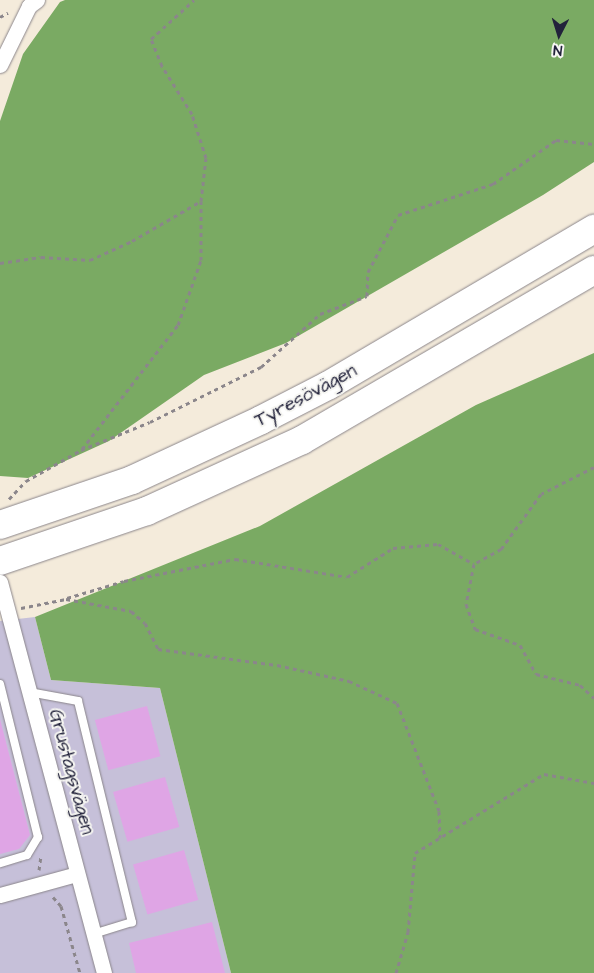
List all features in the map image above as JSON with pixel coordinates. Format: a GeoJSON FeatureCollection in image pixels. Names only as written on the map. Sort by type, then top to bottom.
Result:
{"type":"FeatureCollection","features":[{"type":"Feature","properties":{"kind":"highway","name":"Tyresövägen"},"geometry":{"type":"LineString","coordinates":[[3,514],[132,480],[262,420],[329,385],[594,229]]}},
{"type":"Feature","properties":{"kind":"highway","name":"Tyresövägen"},"geometry":{"type":"LineString","coordinates":[[0,561],[146,511],[232,474],[302,440],[594,270]]}},
{"type":"Feature","properties":{"kind":"highway"},"geometry":{"type":"LineString","coordinates":[[545,299],[594,283]]}},
{"type":"Feature","properties":{"kind":"street"},"geometry":{"type":"LineString","coordinates":[[0,65],[30,6],[37,0]]}},
{"type":"Feature","properties":{"kind":"street","name":"Grustagsvägen"},"geometry":{"type":"LineString","coordinates":[[0,582],[104,973]]}},
{"type":"Feature","properties":{"kind":"street"},"geometry":{"type":"LineString","coordinates":[[0,895],[78,874]]}},
{"type":"Feature","properties":{"kind":"lane"},"geometry":{"type":"LineString","coordinates":[[0,684],[38,837],[27,855],[0,863]]}},
{"type":"Feature","properties":{"kind":"lane"},"geometry":{"type":"LineString","coordinates":[[29,692],[78,701],[132,922],[93,934]]}},
{"type":"Feature","properties":{"kind":"path"},"geometry":{"type":"LineString","coordinates":[[82,450],[178,325],[201,260],[201,201],[206,158],[192,114],[162,66],[151,39],[194,0]]}},
{"type":"Feature","properties":{"kind":"path"},"geometry":{"type":"LineString","coordinates":[[3,514],[26,481],[82,450],[150,422],[261,366],[320,314],[367,296],[368,272],[398,215],[493,184],[556,140],[594,144]]}},
{"type":"Feature","properties":{"kind":"path"},"geometry":{"type":"LineString","coordinates":[[0,263],[41,257],[90,260],[132,241],[201,201]]}},
{"type":"Feature","properties":{"kind":"path"},"geometry":{"type":"LineString","coordinates":[[594,467],[541,494],[501,548],[474,564],[466,604],[475,629],[520,644],[536,674],[580,685],[594,698]]}},
{"type":"Feature","properties":{"kind":"path"},"geometry":{"type":"LineString","coordinates":[[8,610],[66,599],[124,581],[235,559],[347,577],[393,548],[438,544],[474,564]]}},
{"type":"Feature","properties":{"kind":"path"},"geometry":{"type":"LineString","coordinates":[[66,599],[131,611],[145,623],[158,649],[277,664],[349,681],[397,703],[439,811],[440,838]]}},
{"type":"Feature","properties":{"kind":"path"},"geometry":{"type":"LineString","coordinates":[[396,973],[408,932],[415,853],[544,774],[594,783]]}},
{"type":"Feature","properties":{"kind":"shaded area"},"geometry":{"type":"Polygon","coordinates":[[[35,617],[51,680],[160,688],[231,973],[0,973],[0,621],[35,617]]]}},
{"type":"Feature","properties":{"kind":"green space"},"geometry":{"type":"Polygon","coordinates":[[[65,0],[594,0],[594,162],[543,195],[286,343],[204,375],[109,441],[28,478],[0,476],[0,121],[23,54],[60,2],[65,0]]]}},
{"type":"Feature","properties":{"kind":"green space"},"geometry":{"type":"Polygon","coordinates":[[[594,353],[594,973],[231,973],[160,688],[51,680],[35,617],[260,526],[476,405],[594,353]]]}},
{"type":"Feature","properties":{"kind":"building"},"geometry":{"type":"Polygon","coordinates":[[[147,706],[160,756],[108,770],[95,720],[147,706]]]}},
{"type":"Feature","properties":{"kind":"building"},"geometry":{"type":"Polygon","coordinates":[[[0,719],[30,835],[19,849],[0,854],[0,719]]]}},
{"type":"Feature","properties":{"kind":"building"},"geometry":{"type":"Polygon","coordinates":[[[165,777],[179,827],[127,842],[113,792],[165,777]]]}},
{"type":"Feature","properties":{"kind":"building"},"geometry":{"type":"Polygon","coordinates":[[[184,850],[198,900],[147,915],[133,865],[184,850]]]}},
{"type":"Feature","properties":{"kind":"building"},"geometry":{"type":"Polygon","coordinates":[[[212,922],[225,973],[136,973],[129,943],[212,922]]]}}]}
